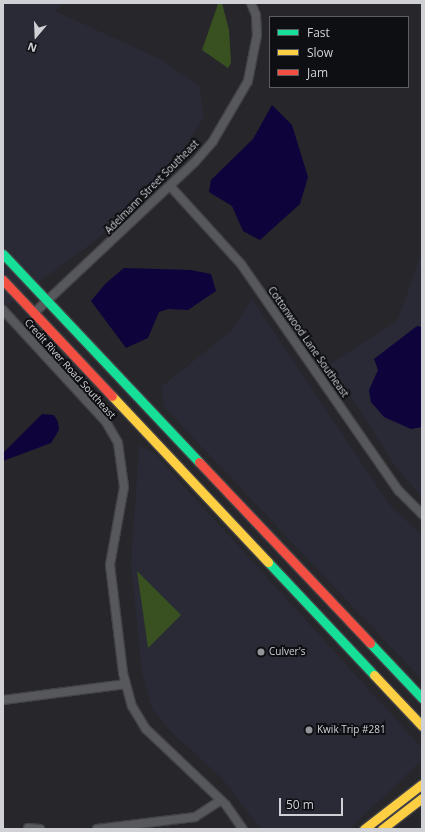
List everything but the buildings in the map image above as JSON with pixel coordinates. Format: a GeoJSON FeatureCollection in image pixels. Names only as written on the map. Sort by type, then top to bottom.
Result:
{"type":"FeatureCollection","features":[{"type":"Feature","properties":{"kind":"main road"},"geometry":{"type":"LineString","coordinates":[[3,254],[422,698]]}},
{"type":"Feature","properties":{"kind":"main road"},"geometry":{"type":"LineString","coordinates":[[3,280],[422,726]]}},
{"type":"Feature","properties":{"kind":"main road"},"geometry":{"type":"LineString","coordinates":[[364,829],[422,784]]}},
{"type":"Feature","properties":{"kind":"main road"},"geometry":{"type":"LineString","coordinates":[[382,829],[422,798]]}},
{"type":"Feature","properties":{"kind":"street","name":"Adelmann Street Southeast"},"geometry":{"type":"LineString","coordinates":[[34,313],[170,186],[213,141],[248,81],[257,35],[256,15],[251,3]]}},
{"type":"Feature","properties":{"kind":"street","name":"Cottonwood Lane Southeast"},"geometry":{"type":"LineString","coordinates":[[170,186],[241,264],[396,486],[422,514]]}},
{"type":"Feature","properties":{"kind":"street","name":"Credit River Road Southeast"},"geometry":{"type":"LineString","coordinates":[[3,310],[106,422],[118,443],[124,487],[112,536],[110,565],[126,684],[132,706],[146,729],[221,800],[243,829]]}},
{"type":"Feature","properties":{"kind":"street"},"geometry":{"type":"LineString","coordinates":[[3,700],[126,684]]}},
{"type":"Feature","properties":{"kind":"street"},"geometry":{"type":"LineString","coordinates":[[97,829],[195,817],[221,800]]}},
{"type":"Feature","properties":{"kind":"street"},"geometry":{"type":"LineString","coordinates":[[28,828],[40,829]]}},
{"type":"Feature","properties":{"kind":"shaded area"},"geometry":{"type":"Polygon","coordinates":[[[3,3],[64,3],[55,11],[162,60],[199,86],[204,117],[184,149],[99,238],[3,308],[3,3]]]}},
{"type":"Feature","properties":{"kind":"shaded area"},"geometry":{"type":"Polygon","coordinates":[[[272,105],[292,125],[308,177],[300,204],[260,240],[243,231],[232,206],[209,192],[211,180],[253,139],[272,105]]]}},
{"type":"Feature","properties":{"kind":"shaded area"},"geometry":{"type":"Polygon","coordinates":[[[422,252],[422,497],[395,466],[330,364],[397,321],[422,252]]]}},
{"type":"Feature","properties":{"kind":"shaded area"},"geometry":{"type":"Polygon","coordinates":[[[124,268],[191,270],[211,274],[216,291],[188,310],[168,309],[159,312],[148,338],[126,348],[91,301],[105,284],[124,268]]]}},
{"type":"Feature","properties":{"kind":"shaded area"},"geometry":{"type":"Polygon","coordinates":[[[252,299],[392,508],[422,535],[422,680],[164,407],[161,387],[232,330],[252,299]]]}},
{"type":"Feature","properties":{"kind":"shaded area"},"geometry":{"type":"Polygon","coordinates":[[[417,326],[422,327],[422,427],[411,429],[384,417],[371,402],[369,390],[378,370],[374,359],[417,326]]]}},
{"type":"Feature","properties":{"kind":"shaded area"},"geometry":{"type":"Polygon","coordinates":[[[42,414],[54,415],[58,422],[59,430],[51,443],[3,461],[3,453],[42,414]]]}},
{"type":"Feature","properties":{"kind":"shaded area"},"geometry":{"type":"Polygon","coordinates":[[[139,445],[154,453],[422,748],[422,760],[350,829],[261,829],[221,777],[171,732],[152,708],[142,672],[131,565],[139,445]]]}},
{"type":"Feature","properties":{"kind":"green space"},"geometry":{"type":"Polygon","coordinates":[[[222,3],[229,30],[231,63],[228,68],[202,50],[218,4],[222,3]]]}},
{"type":"Feature","properties":{"kind":"green space"},"geometry":{"type":"Polygon","coordinates":[[[137,571],[181,615],[148,648],[137,571]]]}},
{"type":"Feature","properties":{"kind":"traffic: fast"},"geometry":{"type":"LineString","coordinates":[[3,254],[199,462]]}},
{"type":"Feature","properties":{"kind":"traffic: fast"},"geometry":{"type":"LineString","coordinates":[[268,562],[374,675]]}},
{"type":"Feature","properties":{"kind":"traffic: fast"},"geometry":{"type":"LineString","coordinates":[[370,643],[422,698]]}},
{"type":"Feature","properties":{"kind":"traffic: slow"},"geometry":{"type":"LineString","coordinates":[[112,396],[268,562]]}},
{"type":"Feature","properties":{"kind":"traffic: slow"},"geometry":{"type":"LineString","coordinates":[[374,675],[422,726]]}},
{"type":"Feature","properties":{"kind":"traffic: slow"},"geometry":{"type":"LineString","coordinates":[[364,829],[422,784]]}},
{"type":"Feature","properties":{"kind":"traffic: slow"},"geometry":{"type":"LineString","coordinates":[[382,829],[422,798]]}},
{"type":"Feature","properties":{"kind":"traffic: jam"},"geometry":{"type":"LineString","coordinates":[[3,280],[112,396]]}},
{"type":"Feature","properties":{"kind":"traffic: jam"},"geometry":{"type":"LineString","coordinates":[[199,462],[370,643]]}},
{"type":"Feature","properties":{"kind":"place","name":"Culver's"},"geometry":{"type":"Point","coordinates":[261,652]}},
{"type":"Feature","properties":{"kind":"place","name":"Kwik Trip #281"},"geometry":{"type":"Point","coordinates":[309,730]}}]}
